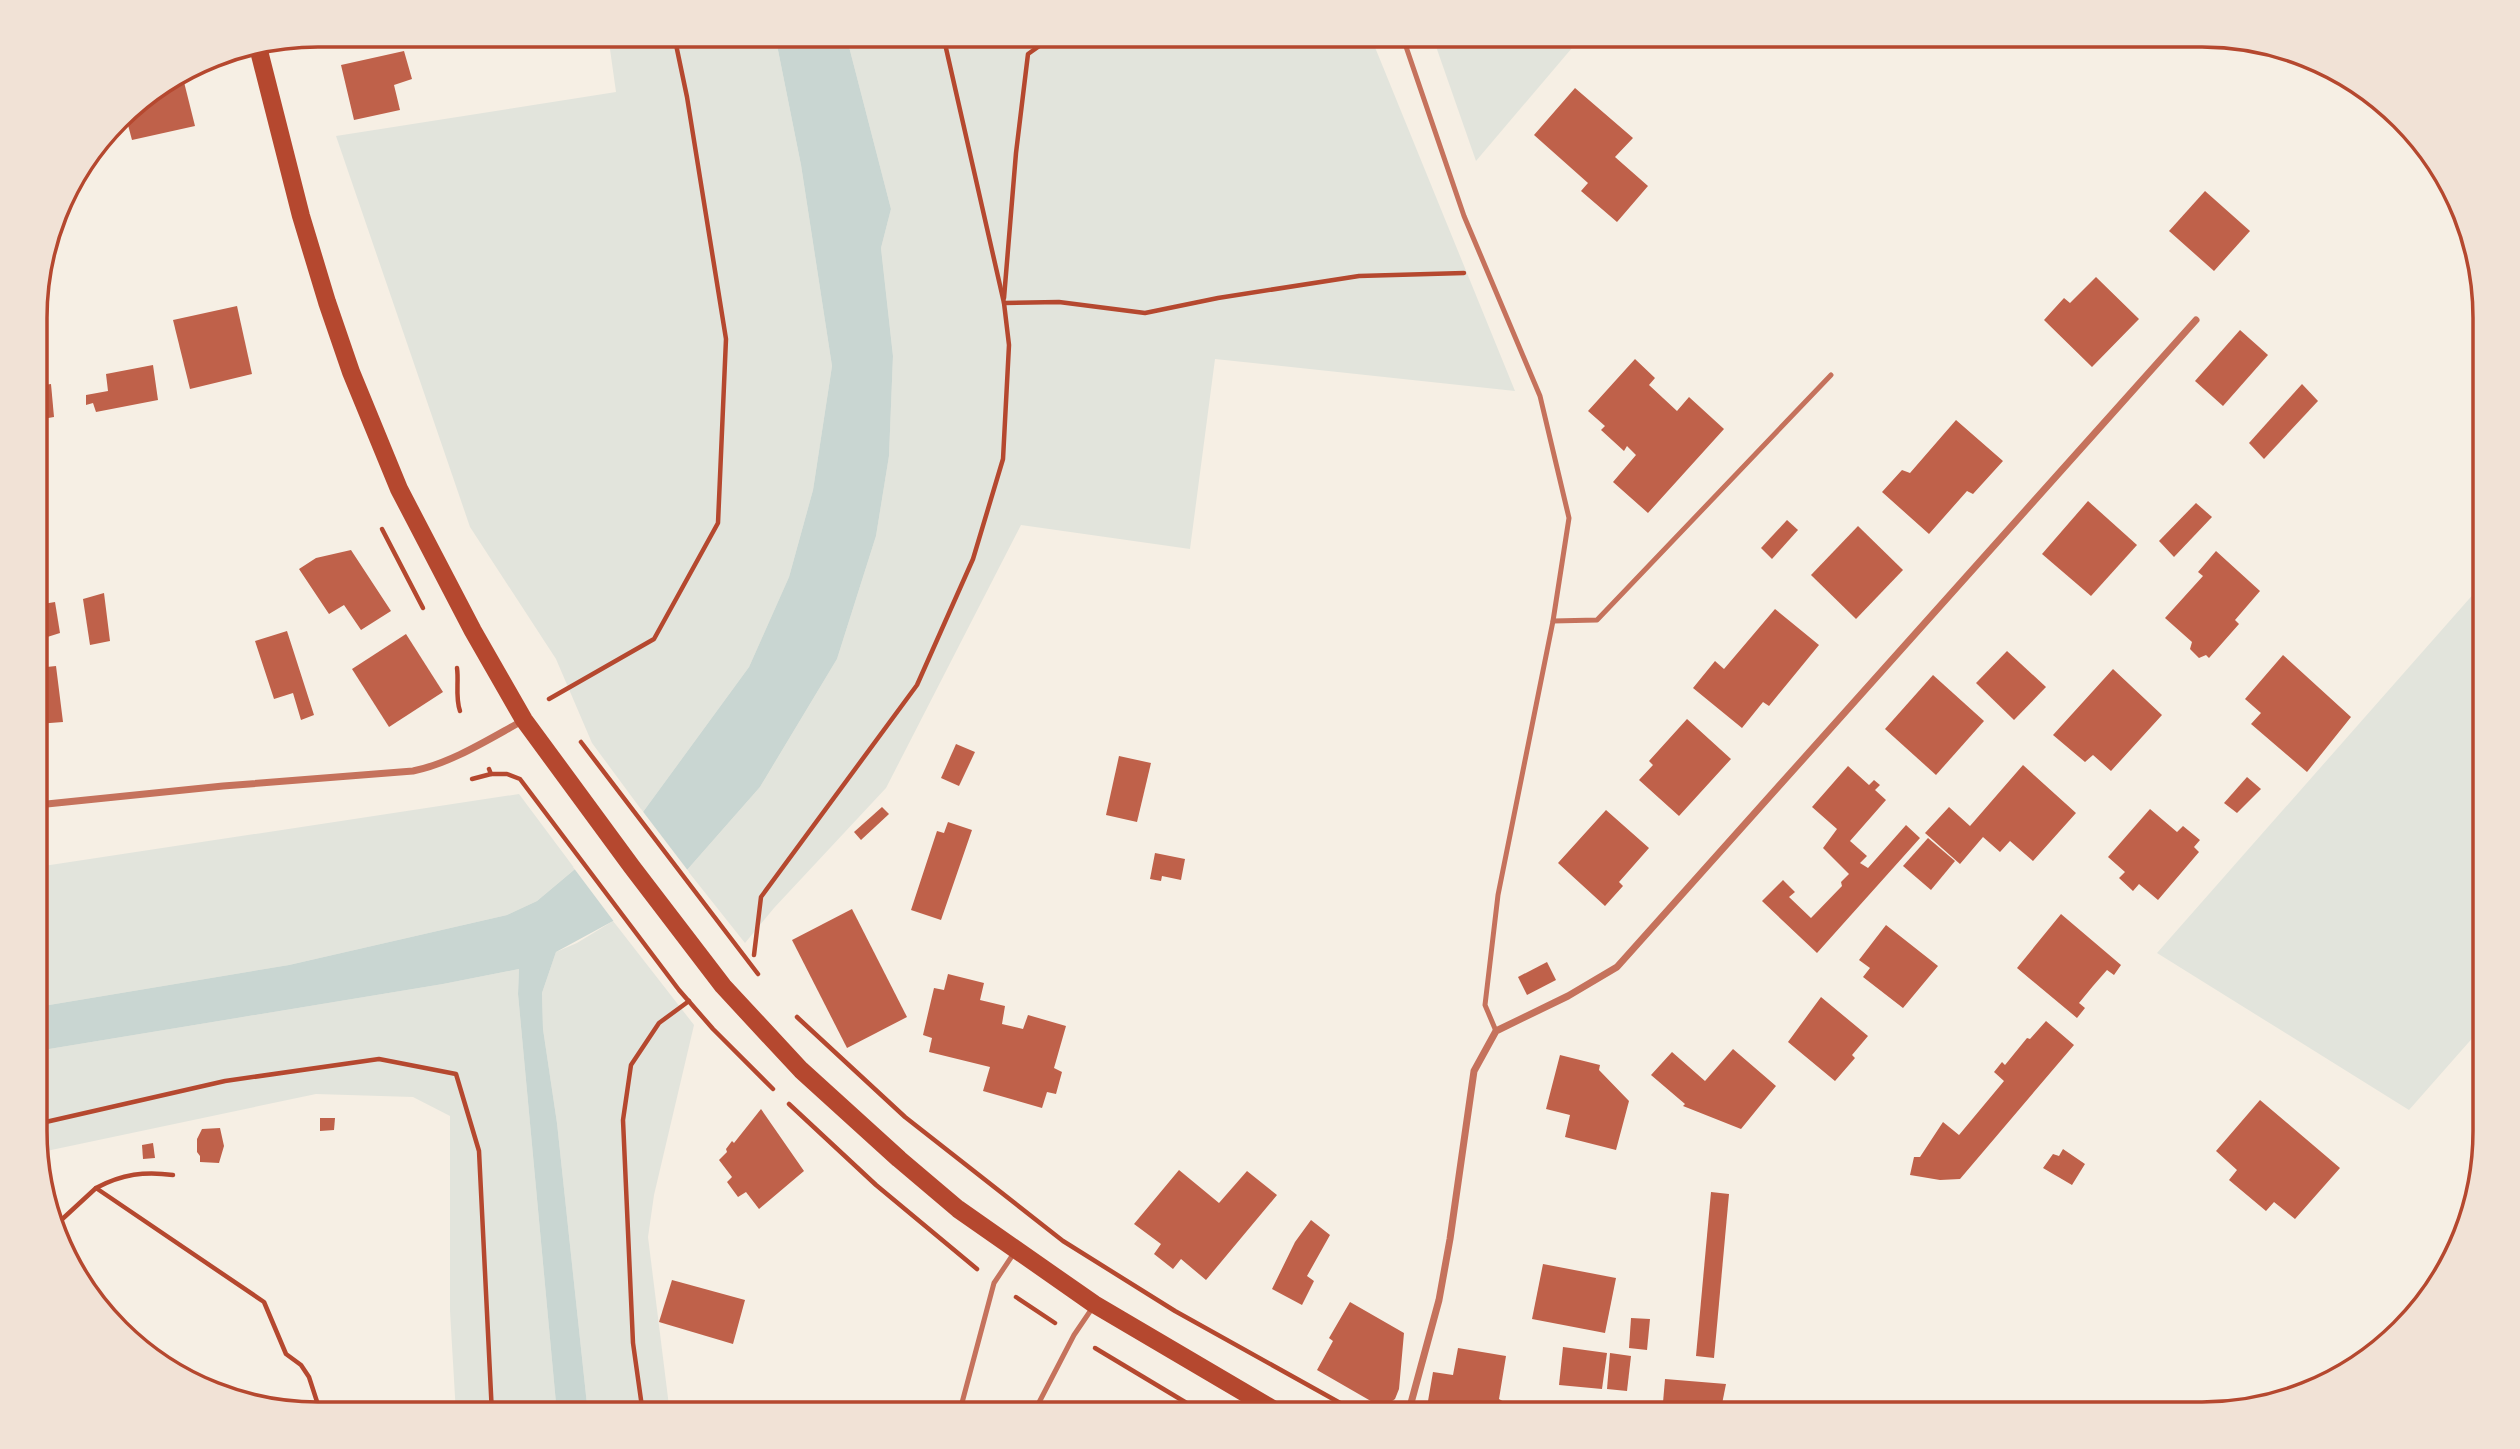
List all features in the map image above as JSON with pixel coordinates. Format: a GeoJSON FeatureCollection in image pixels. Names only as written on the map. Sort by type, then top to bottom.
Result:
{"type":"FeatureCollection","features":[{"type":"Feature","properties":{"kind":"main road"},"geometry":{"type":"LineString","coordinates":[[260,53],[301,216],[351,372],[399,489],[473,631],[524,720],[723,986],[801,1070],[958,1209],[1094,1304],[1261,1402]]}},
{"type":"Feature","properties":{"kind":"street"},"geometry":{"type":"LineString","coordinates":[[1411,1402],[1439,1300],[1474,1071],[1496,1031],[1567,996],[1617,967],[2196,320]]}},
{"type":"Feature","properties":{"kind":"street"},"geometry":{"type":"LineString","coordinates":[[47,804],[223,786],[413,771],[430,768],[524,720]]}},
{"type":"Feature","properties":{"kind":"lane"},"geometry":{"type":"LineString","coordinates":[[1406,47],[1464,216],[1540,396],[1569,518],[1553,621],[1499,895],[1485,1005],[1496,1031]]}},
{"type":"Feature","properties":{"kind":"lane"},"geometry":{"type":"LineString","coordinates":[[1553,621],[1597,620],[1831,374]]}},
{"type":"Feature","properties":{"kind":"lane"},"geometry":{"type":"LineString","coordinates":[[962,1402],[994,1283],[1015,1250]]}},
{"type":"Feature","properties":{"kind":"lane"},"geometry":{"type":"LineString","coordinates":[[1039,1402],[1074,1335],[1094,1304]]}},
{"type":"Feature","properties":{"kind":"path"},"geometry":{"type":"LineString","coordinates":[[549,699],[654,639],[718,523],[726,339],[677,47]]}},
{"type":"Feature","properties":{"kind":"path"},"geometry":{"type":"LineString","coordinates":[[754,955],[761,897],[917,685],[973,559],[1003,459],[1009,345],[1004,303],[946,47]]}},
{"type":"Feature","properties":{"kind":"path"},"geometry":{"type":"LineString","coordinates":[[1004,303],[1016,153],[1028,54],[1038,47]]}},
{"type":"Feature","properties":{"kind":"path"},"geometry":{"type":"LineString","coordinates":[[1004,303],[1059,302],[1145,313],[1218,298],[1359,276],[1458,274],[1486,267]]}},
{"type":"Feature","properties":{"kind":"path"},"geometry":{"type":"LineString","coordinates":[[585,746],[761,978]]}},
{"type":"Feature","properties":{"kind":"path"},"geometry":{"type":"LineString","coordinates":[[487,765],[491,774],[507,774],[520,779],[679,990]]}},
{"type":"Feature","properties":{"kind":"path"},"geometry":{"type":"LineString","coordinates":[[641,1402],[633,1343],[623,1120],[631,1065],[659,1023],[689,1001]]}},
{"type":"Feature","properties":{"kind":"path"},"geometry":{"type":"LineString","coordinates":[[792,1012],[905,1117],[1063,1241],[1175,1311],[1338,1402]]}},
{"type":"Feature","properties":{"kind":"path"},"geometry":{"type":"LineString","coordinates":[[47,1122],[225,1081],[379,1059],[456,1074],[479,1151],[491,1402]]}},
{"type":"Feature","properties":{"kind":"path"},"geometry":{"type":"LineString","coordinates":[[62,1219],[96,1188],[113,1179],[148,1172],[173,1175]]}},
{"type":"Feature","properties":{"kind":"path"},"geometry":{"type":"LineString","coordinates":[[96,1188],[264,1302],[286,1354],[301,1365],[309,1377],[316,1402]]}},
{"type":"Feature","properties":{"kind":"shaded area"},"geometry":{"type":"Polygon","coordinates":[[[610,47],[777,47],[801,165],[832,366],[813,490],[789,577],[749,667],[643,812],[592,743],[556,659],[470,527],[336,136],[616,92],[610,47]]]}},
{"type":"Feature","properties":{"kind":"shaded area"},"geometry":{"type":"Polygon","coordinates":[[[777,47],[849,47],[891,209],[881,248],[893,356],[889,456],[876,536],[837,659],[760,787],[687,870],[613,921],[556,952],[542,993],[543,1029],[557,1123],[587,1402],[556,1402],[518,994],[519,969],[47,1049],[47,1005],[289,965],[507,915],[537,901],[643,812],[749,667],[789,577],[813,490],[832,366],[801,165],[777,47]]]}},
{"type":"Feature","properties":{"kind":"shaded area"},"geometry":{"type":"Polygon","coordinates":[[[849,47],[1375,47],[1515,391],[1215,359],[1190,549],[1021,525],[886,788],[745,943],[687,870],[760,787],[837,659],[876,536],[889,456],[893,356],[881,248],[891,209],[849,47]]]}},
{"type":"Feature","properties":{"kind":"shaded area"},"geometry":{"type":"Polygon","coordinates":[[[1436,47],[1573,47],[1476,161],[1436,47]]]}},
{"type":"Feature","properties":{"kind":"shaded area"},"geometry":{"type":"Polygon","coordinates":[[[2473,594],[2473,1037],[2409,1110],[2157,953],[2473,594]]]}},
{"type":"Feature","properties":{"kind":"shaded area"},"geometry":{"type":"Polygon","coordinates":[[[519,794],[575,869],[537,901],[507,915],[289,965],[47,1005],[47,865],[519,794]]]}},
{"type":"Feature","properties":{"kind":"shaded area"},"geometry":{"type":"Polygon","coordinates":[[[613,921],[694,1025],[654,1195],[648,1237],[669,1402],[587,1402],[557,1123],[543,1029],[542,993],[556,952],[577,943],[613,921]]]}},
{"type":"Feature","properties":{"kind":"shaded area"},"geometry":{"type":"Polygon","coordinates":[[[519,969],[518,994],[556,1402],[455,1402],[450,1311],[450,1116],[413,1097],[316,1094],[48,1151],[47,1049],[519,969]]]}},
{"type":"Feature","properties":{"kind":"pier"},"geometry":{"type":"Polygon","coordinates":[[[641,809],[689,872],[615,923],[573,867],[641,809]]]}},
{"type":"Feature","properties":{"kind":"building"},"geometry":{"type":"Polygon","coordinates":[[[404,51],[412,79],[394,85],[400,110],[354,120],[341,65],[404,51]]]}},
{"type":"Feature","properties":{"kind":"building"},"geometry":{"type":"Polygon","coordinates":[[[184,83],[195,126],[132,140],[128,126],[153,103],[184,83]]]}},
{"type":"Feature","properties":{"kind":"building"},"geometry":{"type":"Polygon","coordinates":[[[1575,88],[1633,138],[1615,157],[1648,186],[1617,222],[1581,191],[1588,183],[1534,135],[1575,88]]]}},
{"type":"Feature","properties":{"kind":"building"},"geometry":{"type":"Polygon","coordinates":[[[2205,191],[2250,231],[2214,271],[2169,231],[2205,191]]]}},
{"type":"Feature","properties":{"kind":"building"},"geometry":{"type":"Polygon","coordinates":[[[2096,277],[2139,319],[2092,367],[2044,320],[2064,298],[2070,303],[2096,277]]]}},
{"type":"Feature","properties":{"kind":"building"},"geometry":{"type":"Polygon","coordinates":[[[237,306],[252,374],[190,389],[173,320],[237,306]]]}},
{"type":"Feature","properties":{"kind":"building"},"geometry":{"type":"Polygon","coordinates":[[[2240,330],[2268,355],[2223,406],[2195,381],[2240,330]]]}},
{"type":"Feature","properties":{"kind":"building"},"geometry":{"type":"Polygon","coordinates":[[[1635,359],[1655,378],[1649,385],[1677,411],[1689,397],[1724,429],[1648,513],[1613,482],[1636,455],[1627,446],[1624,451],[1601,430],[1605,426],[1588,411],[1635,359]]]}},
{"type":"Feature","properties":{"kind":"building"},"geometry":{"type":"Polygon","coordinates":[[[153,365],[158,400],[96,412],[93,403],[86,405],[86,395],[108,391],[106,374],[153,365]]]}},
{"type":"Feature","properties":{"kind":"building"},"geometry":{"type":"Polygon","coordinates":[[[51,384],[54,417],[47,418],[47,385],[51,384]]]}},
{"type":"Feature","properties":{"kind":"building"},"geometry":{"type":"Polygon","coordinates":[[[2302,384],[2318,401],[2264,459],[2249,443],[2302,384]]]}},
{"type":"Feature","properties":{"kind":"building"},"geometry":{"type":"Polygon","coordinates":[[[1956,420],[2003,461],[1973,494],[1967,491],[1929,534],[1882,492],[1902,470],[1910,473],[1956,420]]]}},
{"type":"Feature","properties":{"kind":"building"},"geometry":{"type":"Polygon","coordinates":[[[2088,501],[2137,545],[2091,596],[2042,554],[2088,501]]]}},
{"type":"Feature","properties":{"kind":"building"},"geometry":{"type":"Polygon","coordinates":[[[2196,503],[2212,517],[2174,557],[2159,541],[2196,503]]]}},
{"type":"Feature","properties":{"kind":"building"},"geometry":{"type":"Polygon","coordinates":[[[1787,520],[1798,530],[1772,559],[1761,548],[1787,520]]]}},
{"type":"Feature","properties":{"kind":"building"},"geometry":{"type":"Polygon","coordinates":[[[1858,526],[1903,570],[1856,619],[1811,575],[1858,526]]]}},
{"type":"Feature","properties":{"kind":"building"},"geometry":{"type":"Polygon","coordinates":[[[351,550],[391,611],[361,630],[344,605],[329,614],[299,569],[316,558],[351,550]]]}},
{"type":"Feature","properties":{"kind":"building"},"geometry":{"type":"Polygon","coordinates":[[[2216,551],[2260,591],[2235,620],[2239,624],[2209,658],[2206,655],[2199,658],[2190,649],[2192,642],[2165,618],[2203,576],[2198,572],[2216,551]]]}},
{"type":"Feature","properties":{"kind":"building"},"geometry":{"type":"Polygon","coordinates":[[[104,593],[110,641],[90,645],[83,599],[104,593]]]}},
{"type":"Feature","properties":{"kind":"building"},"geometry":{"type":"Polygon","coordinates":[[[55,602],[60,633],[47,637],[47,603],[55,602]]]}},
{"type":"Feature","properties":{"kind":"building"},"geometry":{"type":"Polygon","coordinates":[[[1775,609],[1819,645],[1769,706],[1763,702],[1742,728],[1693,688],[1715,661],[1724,669],[1775,609]]]}},
{"type":"Feature","properties":{"kind":"building"},"geometry":{"type":"Polygon","coordinates":[[[287,631],[314,715],[301,720],[293,693],[274,699],[255,641],[287,631]]]}},
{"type":"Feature","properties":{"kind":"building"},"geometry":{"type":"Polygon","coordinates":[[[406,634],[443,692],[389,727],[352,669],[406,634]]]}},
{"type":"Feature","properties":{"kind":"building"},"geometry":{"type":"Polygon","coordinates":[[[2007,651],[2046,687],[2014,720],[1976,683],[2007,651]]]}},
{"type":"Feature","properties":{"kind":"building"},"geometry":{"type":"Polygon","coordinates":[[[2283,655],[2351,717],[2307,772],[2251,724],[2261,713],[2245,699],[2283,655]]]}},
{"type":"Feature","properties":{"kind":"building"},"geometry":{"type":"Polygon","coordinates":[[[56,666],[63,722],[47,723],[47,667],[56,666]]]}},
{"type":"Feature","properties":{"kind":"building"},"geometry":{"type":"Polygon","coordinates":[[[2113,669],[2162,715],[2111,771],[2093,755],[2085,762],[2053,735],[2113,669]]]}},
{"type":"Feature","properties":{"kind":"building"},"geometry":{"type":"Polygon","coordinates":[[[1933,675],[1984,721],[1936,775],[1885,729],[1933,675]]]}},
{"type":"Feature","properties":{"kind":"building"},"geometry":{"type":"Polygon","coordinates":[[[1687,719],[1731,759],[1679,816],[1639,780],[1653,765],[1649,761],[1687,719]]]}},
{"type":"Feature","properties":{"kind":"building"},"geometry":{"type":"Polygon","coordinates":[[[956,744],[975,752],[959,786],[941,778],[956,744]]]}},
{"type":"Feature","properties":{"kind":"building"},"geometry":{"type":"Polygon","coordinates":[[[1119,756],[1151,763],[1137,822],[1106,815],[1119,756]]]}},
{"type":"Feature","properties":{"kind":"building"},"geometry":{"type":"Polygon","coordinates":[[[2023,765],[2076,813],[2033,861],[2010,841],[2000,852],[1983,837],[1960,864],[1925,833],[1949,807],[1970,826],[2023,765]]]}},
{"type":"Feature","properties":{"kind":"building"},"geometry":{"type":"Polygon","coordinates":[[[1848,766],[1869,785],[1874,780],[1880,785],[1875,790],[1886,800],[1850,841],[1867,856],[1860,863],[1868,868],[1906,825],[1920,838],[1817,953],[1762,901],[1783,880],[1795,892],[1789,897],[1811,918],[1842,886],[1841,882],[1849,874],[1823,848],[1837,829],[1812,807],[1848,766]]]}},
{"type":"Feature","properties":{"kind":"building"},"geometry":{"type":"Polygon","coordinates":[[[2247,777],[2261,789],[2237,813],[2224,803],[2247,777]]]}},
{"type":"Feature","properties":{"kind":"building"},"geometry":{"type":"Polygon","coordinates":[[[882,807],[889,814],[861,840],[854,832],[882,807]]]}},
{"type":"Feature","properties":{"kind":"building"},"geometry":{"type":"Polygon","coordinates":[[[2150,809],[2177,832],[2183,826],[2200,840],[2194,847],[2199,852],[2158,900],[2139,884],[2133,891],[2119,878],[2125,872],[2108,857],[2150,809]]]}},
{"type":"Feature","properties":{"kind":"building"},"geometry":{"type":"Polygon","coordinates":[[[1606,810],[1649,848],[1619,882],[1623,886],[1605,906],[1558,863],[1606,810]]]}},
{"type":"Feature","properties":{"kind":"building"},"geometry":{"type":"Polygon","coordinates":[[[948,822],[972,830],[941,920],[911,910],[937,831],[944,833],[948,822]]]}},
{"type":"Feature","properties":{"kind":"building"},"geometry":{"type":"Polygon","coordinates":[[[1928,838],[1955,861],[1931,890],[1903,866],[1928,838]]]}},
{"type":"Feature","properties":{"kind":"building"},"geometry":{"type":"Polygon","coordinates":[[[1155,853],[1185,859],[1181,880],[1162,876],[1161,881],[1150,879],[1155,853]]]}},
{"type":"Feature","properties":{"kind":"building"},"geometry":{"type":"Polygon","coordinates":[[[852,909],[907,1017],[847,1048],[792,940],[852,909]]]}},
{"type":"Feature","properties":{"kind":"building"},"geometry":{"type":"Polygon","coordinates":[[[2061,914],[2121,965],[2114,975],[2107,970],[2093,986],[2079,1003],[2085,1008],[2077,1018],[2017,968],[2061,914]]]}},
{"type":"Feature","properties":{"kind":"building"},"geometry":{"type":"Polygon","coordinates":[[[1886,925],[1938,966],[1903,1008],[1863,977],[1870,968],[1859,960],[1886,925]]]}},
{"type":"Feature","properties":{"kind":"building"},"geometry":{"type":"Polygon","coordinates":[[[1547,962],[1556,980],[1527,995],[1518,977],[1547,962]]]}},
{"type":"Feature","properties":{"kind":"building"},"geometry":{"type":"Polygon","coordinates":[[[948,974],[984,983],[980,1000],[1005,1006],[1002,1024],[1023,1029],[1028,1015],[1066,1026],[1054,1068],[1062,1072],[1056,1094],[1047,1092],[1042,1108],[983,1091],[990,1067],[929,1052],[932,1038],[923,1035],[934,988],[944,990],[948,974]]]}},
{"type":"Feature","properties":{"kind":"building"},"geometry":{"type":"Polygon","coordinates":[[[1821,997],[1868,1036],[1852,1055],[1855,1058],[1835,1081],[1788,1042],[1821,997]]]}},
{"type":"Feature","properties":{"kind":"building"},"geometry":{"type":"Polygon","coordinates":[[[2046,1021],[2074,1045],[1960,1179],[1940,1180],[1910,1175],[1914,1157],[1920,1157],[1943,1122],[1959,1135],[2004,1081],[1994,1072],[2002,1062],[2005,1065],[2027,1038],[2030,1039],[2046,1021]]]}},
{"type":"Feature","properties":{"kind":"building"},"geometry":{"type":"Polygon","coordinates":[[[1733,1049],[1776,1086],[1741,1129],[1683,1106],[1685,1104],[1651,1075],[1672,1052],[1705,1081],[1733,1049]]]}},
{"type":"Feature","properties":{"kind":"building"},"geometry":{"type":"Polygon","coordinates":[[[1560,1055],[1600,1065],[1599,1070],[1629,1101],[1616,1150],[1565,1137],[1570,1115],[1546,1109],[1560,1055]]]}},
{"type":"Feature","properties":{"kind":"building"},"geometry":{"type":"Polygon","coordinates":[[[2260,1100],[2340,1168],[2295,1219],[2274,1202],[2266,1211],[2229,1180],[2237,1170],[2216,1151],[2260,1100]]]}},
{"type":"Feature","properties":{"kind":"building"},"geometry":{"type":"Polygon","coordinates":[[[761,1109],[804,1171],[759,1209],[746,1192],[738,1197],[727,1182],[732,1177],[719,1160],[761,1109]]]}},
{"type":"Feature","properties":{"kind":"building"},"geometry":{"type":"Polygon","coordinates":[[[320,1118],[335,1118],[334,1130],[320,1131],[320,1118]]]}},
{"type":"Feature","properties":{"kind":"building"},"geometry":{"type":"Polygon","coordinates":[[[220,1128],[224,1146],[219,1163],[200,1162],[197,1139],[202,1129],[220,1128]]]}},
{"type":"Feature","properties":{"kind":"building"},"geometry":{"type":"Polygon","coordinates":[[[153,1143],[155,1158],[143,1159],[142,1145],[153,1143]]]}},
{"type":"Feature","properties":{"kind":"building"},"geometry":{"type":"Polygon","coordinates":[[[2063,1149],[2085,1164],[2072,1185],[2043,1168],[2053,1154],[2059,1156],[2063,1149]]]}},
{"type":"Feature","properties":{"kind":"building"},"geometry":{"type":"Polygon","coordinates":[[[1179,1170],[1219,1203],[1247,1171],[1277,1195],[1206,1280],[1181,1259],[1173,1269],[1154,1254],[1161,1244],[1134,1224],[1179,1170]]]}},
{"type":"Feature","properties":{"kind":"building"},"geometry":{"type":"Polygon","coordinates":[[[1711,1192],[1729,1194],[1714,1358],[1696,1356],[1711,1192]]]}},
{"type":"Feature","properties":{"kind":"building"},"geometry":{"type":"Polygon","coordinates":[[[1311,1220],[1330,1235],[1307,1276],[1314,1281],[1302,1305],[1272,1289],[1295,1242],[1311,1220]]]}},
{"type":"Feature","properties":{"kind":"building"},"geometry":{"type":"Polygon","coordinates":[[[1543,1264],[1616,1278],[1605,1333],[1532,1319],[1543,1264]]]}},
{"type":"Feature","properties":{"kind":"building"},"geometry":{"type":"Polygon","coordinates":[[[672,1280],[745,1300],[733,1344],[659,1322],[672,1280]]]}},
{"type":"Feature","properties":{"kind":"building"},"geometry":{"type":"Polygon","coordinates":[[[1350,1302],[1404,1333],[1399,1389],[1395,1399],[1391,1402],[1373,1402],[1317,1370],[1333,1341],[1329,1338],[1350,1302]]]}},
{"type":"Feature","properties":{"kind":"building"},"geometry":{"type":"Polygon","coordinates":[[[1631,1318],[1650,1319],[1647,1350],[1629,1348],[1631,1318]]]}},
{"type":"Feature","properties":{"kind":"building"},"geometry":{"type":"Polygon","coordinates":[[[1563,1347],[1607,1353],[1602,1389],[1559,1385],[1563,1347]]]}},
{"type":"Feature","properties":{"kind":"building"},"geometry":{"type":"Polygon","coordinates":[[[1458,1348],[1506,1356],[1499,1399],[1504,1402],[1428,1401],[1433,1372],[1453,1375],[1458,1348]]]}},
{"type":"Feature","properties":{"kind":"building"},"geometry":{"type":"Polygon","coordinates":[[[1610,1353],[1631,1356],[1627,1391],[1607,1389],[1610,1353]]]}},
{"type":"Feature","properties":{"kind":"building"},"geometry":{"type":"Polygon","coordinates":[[[1665,1379],[1726,1384],[1722,1402],[1663,1402],[1665,1379]]]}}]}
